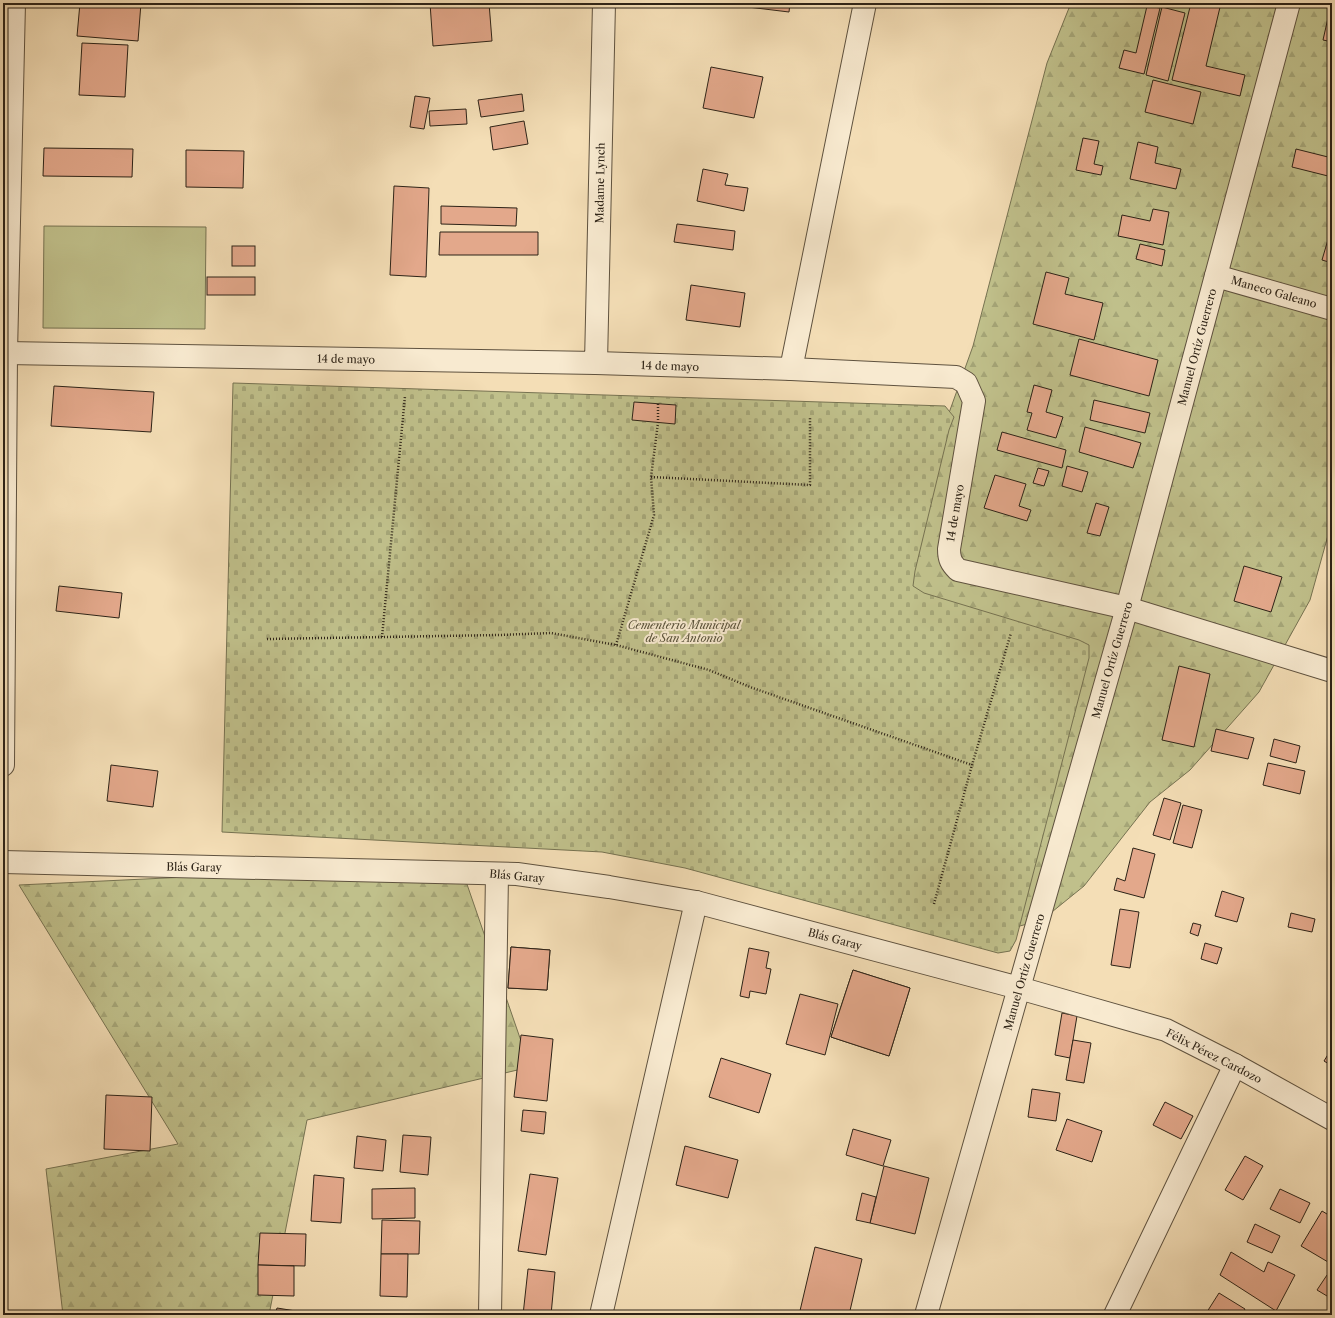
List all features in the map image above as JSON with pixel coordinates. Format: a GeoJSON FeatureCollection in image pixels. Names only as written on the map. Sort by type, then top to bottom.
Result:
{"type":"FeatureCollection","features":[{"type":"Feature","properties":{"kind":"street"},"geometry":{"type":"LineString","coordinates":[[3,765],[5,353],[14,3]]}},
{"type":"Feature","properties":{"kind":"street","name":"Madame Lynch"},"geometry":{"type":"LineString","coordinates":[[596,363],[604,3]]}},
{"type":"Feature","properties":{"kind":"street"},"geometry":{"type":"LineString","coordinates":[[791,369],[865,3]]}},
{"type":"Feature","properties":{"kind":"street","name":"Manuel Ortíz Guerrero"},"geometry":{"type":"LineString","coordinates":[[926,1315],[1127,608],[1289,3]]}},
{"type":"Feature","properties":{"kind":"street","name":"Maneco Galeano"},"geometry":{"type":"LineString","coordinates":[[1216,276],[1332,309]]}},
{"type":"Feature","properties":{"kind":"street","name":"14 de mayo"},"geometry":{"type":"LineString","coordinates":[[5,353],[596,363],[791,369],[956,377],[966,383],[974,401],[949,549],[949,558],[958,570],[1127,608],[1332,671]]}},
{"type":"Feature","properties":{"kind":"street","name":"Blás Garay"},"geometry":{"type":"LineString","coordinates":[[3,862],[517,874],[609,887],[696,902],[1019,988]]}},
{"type":"Feature","properties":{"kind":"street"},"geometry":{"type":"LineString","coordinates":[[490,1315],[497,874]]}},
{"type":"Feature","properties":{"kind":"street"},"geometry":{"type":"LineString","coordinates":[[601,1315],[696,902]]}},
{"type":"Feature","properties":{"kind":"street","name":"Félix Pérez Cardozo"},"geometry":{"type":"LineString","coordinates":[[1019,988],[1166,1030],[1235,1065],[1332,1120]]}},
{"type":"Feature","properties":{"kind":"street"},"geometry":{"type":"LineString","coordinates":[[1115,1315],[1235,1065]]}},
{"type":"Feature","properties":{"kind":"path"},"geometry":{"type":"LineString","coordinates":[[382,637],[405,396]]}},
{"type":"Feature","properties":{"kind":"path"},"geometry":{"type":"LineString","coordinates":[[616,645],[654,515],[651,477],[658,423],[658,403]]}},
{"type":"Feature","properties":{"kind":"path"},"geometry":{"type":"LineString","coordinates":[[651,477],[810,485],[810,417]]}},
{"type":"Feature","properties":{"kind":"path"},"geometry":{"type":"LineString","coordinates":[[267,639],[551,633],[616,645],[709,670],[750,687],[972,765]]}},
{"type":"Feature","properties":{"kind":"path"},"geometry":{"type":"LineString","coordinates":[[934,904],[972,765],[1011,633]]}},
{"type":"Feature","properties":{"kind":"green space"},"geometry":{"type":"Polygon","coordinates":[[[1071,3],[1332,3],[1332,521],[1310,600],[1259,692],[1190,770],[1150,802],[1084,886],[1042,920],[994,933],[820,802],[940,438],[973,346],[1047,63],[1071,3]]]}},
{"type":"Feature","properties":{"kind":"green space"},"geometry":{"type":"Polygon","coordinates":[[[44,226],[206,227],[205,329],[43,328],[44,226]]]}},
{"type":"Feature","properties":{"kind":"green space","name":"Cementerio Municipal de San Antonio"},"geometry":{"type":"Polygon","coordinates":[[[233,383],[945,406],[954,417],[949,430],[915,571],[913,586],[924,593],[1079,640],[1089,645],[1089,658],[1016,940],[1010,951],[998,953],[685,868],[602,852],[222,832],[233,383]]]}},
{"type":"Feature","properties":{"kind":"green space"},"geometry":{"type":"Polygon","coordinates":[[[460,864],[530,1067],[307,1120],[269,1315],[63,1315],[46,1169],[178,1144],[19,885],[460,864]]]}},
{"type":"Feature","properties":{"kind":"building"},"geometry":{"type":"Polygon","coordinates":[[[80,3],[141,3],[138,41],[77,36],[80,3]]]}},
{"type":"Feature","properties":{"kind":"building"},"geometry":{"type":"Polygon","coordinates":[[[430,3],[489,3],[492,41],[433,46],[430,3]]]}},
{"type":"Feature","properties":{"kind":"building"},"geometry":{"type":"Polygon","coordinates":[[[715,3],[790,3],[789,12],[715,3]]]}},
{"type":"Feature","properties":{"kind":"building"},"geometry":{"type":"Polygon","coordinates":[[[1191,3],[1221,3],[1206,66],[1245,75],[1240,96],[1172,80],[1191,3]]]}},
{"type":"Feature","properties":{"kind":"building"},"geometry":{"type":"Polygon","coordinates":[[[1147,6],[1160,8],[1144,74],[1119,68],[1124,50],[1136,53],[1147,6]]]}},
{"type":"Feature","properties":{"kind":"building"},"geometry":{"type":"Polygon","coordinates":[[[1162,7],[1185,13],[1168,81],[1146,75],[1162,7]]]}},
{"type":"Feature","properties":{"kind":"building"},"geometry":{"type":"Polygon","coordinates":[[[1330,9],[1332,9],[1332,42],[1323,40],[1330,9]]]}},
{"type":"Feature","properties":{"kind":"building"},"geometry":{"type":"Polygon","coordinates":[[[82,43],[128,45],[125,97],[79,95],[82,43]]]}},
{"type":"Feature","properties":{"kind":"building"},"geometry":{"type":"Polygon","coordinates":[[[711,67],[763,77],[754,118],[703,108],[711,67]]]}},
{"type":"Feature","properties":{"kind":"building"},"geometry":{"type":"Polygon","coordinates":[[[1153,80],[1201,92],[1193,124],[1145,112],[1153,80]]]}},
{"type":"Feature","properties":{"kind":"building"},"geometry":{"type":"Polygon","coordinates":[[[522,94],[524,111],[481,117],[478,100],[522,94]]]}},
{"type":"Feature","properties":{"kind":"building"},"geometry":{"type":"Polygon","coordinates":[[[415,96],[430,98],[424,129],[410,127],[415,96]]]}},
{"type":"Feature","properties":{"kind":"building"},"geometry":{"type":"Polygon","coordinates":[[[466,109],[467,124],[430,126],[429,111],[466,109]]]}},
{"type":"Feature","properties":{"kind":"building"},"geometry":{"type":"Polygon","coordinates":[[[524,121],[528,144],[493,150],[490,127],[524,121]]]}},
{"type":"Feature","properties":{"kind":"building"},"geometry":{"type":"Polygon","coordinates":[[[1083,138],[1099,141],[1094,164],[1103,166],[1101,175],[1076,170],[1083,138]]]}},
{"type":"Feature","properties":{"kind":"building"},"geometry":{"type":"Polygon","coordinates":[[[1138,142],[1158,147],[1155,163],[1181,169],[1176,189],[1130,179],[1138,142]]]}},
{"type":"Feature","properties":{"kind":"building"},"geometry":{"type":"Polygon","coordinates":[[[44,148],[133,149],[132,177],[43,176],[44,148]]]}},
{"type":"Feature","properties":{"kind":"building"},"geometry":{"type":"Polygon","coordinates":[[[1296,149],[1332,158],[1332,177],[1292,167],[1296,149]]]}},
{"type":"Feature","properties":{"kind":"building"},"geometry":{"type":"Polygon","coordinates":[[[186,150],[244,151],[243,188],[186,187],[186,150]]]}},
{"type":"Feature","properties":{"kind":"building"},"geometry":{"type":"Polygon","coordinates":[[[703,169],[728,174],[725,185],[748,188],[744,211],[697,201],[703,169]]]}},
{"type":"Feature","properties":{"kind":"building"},"geometry":{"type":"Polygon","coordinates":[[[394,186],[429,188],[426,277],[390,275],[394,186]]]}},
{"type":"Feature","properties":{"kind":"building"},"geometry":{"type":"Polygon","coordinates":[[[441,206],[517,208],[516,226],[441,224],[441,206]]]}},
{"type":"Feature","properties":{"kind":"building"},"geometry":{"type":"Polygon","coordinates":[[[1153,209],[1169,212],[1163,245],[1118,236],[1122,215],[1150,221],[1153,209]]]}},
{"type":"Feature","properties":{"kind":"building"},"geometry":{"type":"Polygon","coordinates":[[[677,224],[735,231],[733,250],[674,242],[677,224]]]}},
{"type":"Feature","properties":{"kind":"building"},"geometry":{"type":"Polygon","coordinates":[[[1332,226],[1332,263],[1322,260],[1332,226]]]}},
{"type":"Feature","properties":{"kind":"building"},"geometry":{"type":"Polygon","coordinates":[[[440,232],[538,232],[538,255],[439,255],[440,232]]]}},
{"type":"Feature","properties":{"kind":"building"},"geometry":{"type":"Polygon","coordinates":[[[1140,244],[1165,250],[1162,266],[1136,259],[1140,244]]]}},
{"type":"Feature","properties":{"kind":"building"},"geometry":{"type":"Polygon","coordinates":[[[232,246],[255,246],[255,266],[232,266],[232,246]]]}},
{"type":"Feature","properties":{"kind":"building"},"geometry":{"type":"Polygon","coordinates":[[[1046,272],[1069,278],[1065,294],[1103,303],[1094,340],[1033,324],[1046,272]]]}},
{"type":"Feature","properties":{"kind":"building"},"geometry":{"type":"Polygon","coordinates":[[[207,277],[255,277],[255,295],[207,295],[207,277]]]}},
{"type":"Feature","properties":{"kind":"building"},"geometry":{"type":"Polygon","coordinates":[[[691,285],[745,293],[740,327],[686,320],[691,285]]]}},
{"type":"Feature","properties":{"kind":"building"},"geometry":{"type":"Polygon","coordinates":[[[1079,339],[1158,360],[1149,396],[1070,375],[1079,339]]]}},
{"type":"Feature","properties":{"kind":"building"},"geometry":{"type":"Polygon","coordinates":[[[1034,385],[1052,390],[1046,412],[1063,417],[1056,438],[1027,430],[1032,413],[1027,412],[1034,385]]]}},
{"type":"Feature","properties":{"kind":"building"},"geometry":{"type":"Polygon","coordinates":[[[54,386],[154,392],[151,432],[51,426],[54,386]]]}},
{"type":"Feature","properties":{"kind":"building"},"geometry":{"type":"Polygon","coordinates":[[[1094,400],[1150,413],[1145,433],[1090,420],[1094,400]]]}},
{"type":"Feature","properties":{"kind":"building"},"geometry":{"type":"Polygon","coordinates":[[[634,402],[676,405],[675,424],[632,420],[634,402]]]}},
{"type":"Feature","properties":{"kind":"building"},"geometry":{"type":"Polygon","coordinates":[[[1085,427],[1141,443],[1133,468],[1079,452],[1085,427]]]}},
{"type":"Feature","properties":{"kind":"building"},"geometry":{"type":"Polygon","coordinates":[[[1002,432],[1066,450],[1062,468],[997,450],[1002,432]]]}},
{"type":"Feature","properties":{"kind":"building"},"geometry":{"type":"Polygon","coordinates":[[[1067,466],[1088,472],[1082,492],[1062,486],[1067,466]]]}},
{"type":"Feature","properties":{"kind":"building"},"geometry":{"type":"Polygon","coordinates":[[[1038,468],[1049,471],[1044,486],[1033,483],[1038,468]]]}},
{"type":"Feature","properties":{"kind":"building"},"geometry":{"type":"Polygon","coordinates":[[[995,475],[1026,484],[1019,506],[1031,510],[1027,521],[984,508],[995,475]]]}},
{"type":"Feature","properties":{"kind":"building"},"geometry":{"type":"Polygon","coordinates":[[[1096,503],[1109,507],[1100,536],[1087,533],[1096,503]]]}},
{"type":"Feature","properties":{"kind":"building"},"geometry":{"type":"Polygon","coordinates":[[[1244,566],[1282,577],[1271,612],[1234,601],[1244,566]]]}},
{"type":"Feature","properties":{"kind":"building"},"geometry":{"type":"Polygon","coordinates":[[[59,586],[122,593],[119,618],[56,611],[59,586]]]}},
{"type":"Feature","properties":{"kind":"building"},"geometry":{"type":"Polygon","coordinates":[[[1179,666],[1210,674],[1194,747],[1162,740],[1179,666]]]}},
{"type":"Feature","properties":{"kind":"building"},"geometry":{"type":"Polygon","coordinates":[[[1216,729],[1254,738],[1248,759],[1211,751],[1216,729]]]}},
{"type":"Feature","properties":{"kind":"building"},"geometry":{"type":"Polygon","coordinates":[[[1274,739],[1300,746],[1296,763],[1270,756],[1274,739]]]}},
{"type":"Feature","properties":{"kind":"building"},"geometry":{"type":"Polygon","coordinates":[[[1268,763],[1305,771],[1300,794],[1263,785],[1268,763]]]}},
{"type":"Feature","properties":{"kind":"building"},"geometry":{"type":"Polygon","coordinates":[[[111,765],[158,771],[153,807],[107,801],[111,765]]]}},
{"type":"Feature","properties":{"kind":"building"},"geometry":{"type":"Polygon","coordinates":[[[1164,798],[1181,803],[1170,840],[1153,835],[1164,798]]]}},
{"type":"Feature","properties":{"kind":"building"},"geometry":{"type":"Polygon","coordinates":[[[1183,805],[1202,810],[1192,848],[1173,843],[1183,805]]]}},
{"type":"Feature","properties":{"kind":"building"},"geometry":{"type":"Polygon","coordinates":[[[1133,848],[1155,854],[1144,898],[1114,890],[1117,878],[1125,881],[1133,848]]]}},
{"type":"Feature","properties":{"kind":"building"},"geometry":{"type":"Polygon","coordinates":[[[1222,891],[1244,898],[1237,922],[1215,916],[1222,891]]]}},
{"type":"Feature","properties":{"kind":"building"},"geometry":{"type":"Polygon","coordinates":[[[1120,909],[1139,912],[1130,968],[1111,965],[1120,909]]]}},
{"type":"Feature","properties":{"kind":"building"},"geometry":{"type":"Polygon","coordinates":[[[1291,913],[1315,919],[1312,932],[1288,927],[1291,913]]]}},
{"type":"Feature","properties":{"kind":"building"},"geometry":{"type":"Polygon","coordinates":[[[1193,923],[1201,925],[1198,936],[1190,933],[1193,923]]]}},
{"type":"Feature","properties":{"kind":"building"},"geometry":{"type":"Polygon","coordinates":[[[1205,943],[1222,948],[1217,964],[1201,959],[1205,943]]]}},
{"type":"Feature","properties":{"kind":"building"},"geometry":{"type":"Polygon","coordinates":[[[511,947],[550,950],[547,990],[508,988],[511,947]]]}},
{"type":"Feature","properties":{"kind":"building"},"geometry":{"type":"Polygon","coordinates":[[[511,947],[550,950],[547,990],[508,988],[511,947]]]}},
{"type":"Feature","properties":{"kind":"building"},"geometry":{"type":"Polygon","coordinates":[[[749,948],[769,952],[766,968],[771,969],[766,994],[750,991],[749,998],[740,996],[749,948]]]}},
{"type":"Feature","properties":{"kind":"building"},"geometry":{"type":"Polygon","coordinates":[[[853,970],[910,988],[889,1056],[831,1037],[853,970]]]}},
{"type":"Feature","properties":{"kind":"building"},"geometry":{"type":"Polygon","coordinates":[[[853,970],[910,988],[889,1056],[831,1037],[853,970]]]}},
{"type":"Feature","properties":{"kind":"building"},"geometry":{"type":"Polygon","coordinates":[[[800,994],[838,1004],[825,1055],[786,1044],[800,994]]]}},
{"type":"Feature","properties":{"kind":"building"},"geometry":{"type":"Polygon","coordinates":[[[1062,1013],[1077,1016],[1070,1058],[1055,1055],[1062,1013]]]}},
{"type":"Feature","properties":{"kind":"building"},"geometry":{"type":"Polygon","coordinates":[[[521,1035],[553,1039],[547,1101],[514,1097],[521,1035]]]}},
{"type":"Feature","properties":{"kind":"building"},"geometry":{"type":"Polygon","coordinates":[[[1073,1040],[1091,1043],[1084,1083],[1066,1080],[1073,1040]]]}},
{"type":"Feature","properties":{"kind":"building"},"geometry":{"type":"Polygon","coordinates":[[[1332,1048],[1332,1066],[1324,1061],[1332,1048]]]}},
{"type":"Feature","properties":{"kind":"building"},"geometry":{"type":"Polygon","coordinates":[[[721,1058],[771,1074],[759,1113],[709,1097],[721,1058]]]}},
{"type":"Feature","properties":{"kind":"building"},"geometry":{"type":"Polygon","coordinates":[[[1032,1089],[1060,1093],[1056,1121],[1028,1117],[1032,1089]]]}},
{"type":"Feature","properties":{"kind":"building"},"geometry":{"type":"Polygon","coordinates":[[[106,1095],[152,1097],[150,1151],[104,1149],[106,1095]]]}},
{"type":"Feature","properties":{"kind":"building"},"geometry":{"type":"Polygon","coordinates":[[[1165,1102],[1193,1116],[1181,1139],[1153,1125],[1165,1102]]]}},
{"type":"Feature","properties":{"kind":"building"},"geometry":{"type":"Polygon","coordinates":[[[523,1110],[546,1112],[544,1134],[521,1131],[523,1110]]]}},
{"type":"Feature","properties":{"kind":"building"},"geometry":{"type":"Polygon","coordinates":[[[1067,1119],[1102,1131],[1092,1162],[1056,1150],[1067,1119]]]}},
{"type":"Feature","properties":{"kind":"building"},"geometry":{"type":"Polygon","coordinates":[[[853,1129],[891,1140],[883,1166],[846,1155],[853,1129]]]}},
{"type":"Feature","properties":{"kind":"building"},"geometry":{"type":"Polygon","coordinates":[[[403,1135],[431,1137],[428,1175],[400,1172],[403,1135]]]}},
{"type":"Feature","properties":{"kind":"building"},"geometry":{"type":"Polygon","coordinates":[[[357,1136],[386,1140],[383,1171],[354,1168],[357,1136]]]}},
{"type":"Feature","properties":{"kind":"building"},"geometry":{"type":"Polygon","coordinates":[[[685,1146],[738,1160],[728,1198],[676,1185],[685,1146]]]}},
{"type":"Feature","properties":{"kind":"building"},"geometry":{"type":"Polygon","coordinates":[[[1245,1156],[1263,1166],[1243,1200],[1225,1190],[1245,1156]]]}},
{"type":"Feature","properties":{"kind":"building"},"geometry":{"type":"Polygon","coordinates":[[[884,1166],[929,1178],[915,1234],[870,1223],[884,1166]]]}},
{"type":"Feature","properties":{"kind":"building"},"geometry":{"type":"Polygon","coordinates":[[[530,1174],[558,1178],[546,1255],[518,1251],[530,1174]]]}},
{"type":"Feature","properties":{"kind":"building"},"geometry":{"type":"Polygon","coordinates":[[[314,1175],[344,1178],[341,1223],[311,1221],[314,1175]]]}},
{"type":"Feature","properties":{"kind":"building"},"geometry":{"type":"Polygon","coordinates":[[[415,1188],[415,1218],[372,1219],[372,1189],[415,1188]]]}},
{"type":"Feature","properties":{"kind":"building"},"geometry":{"type":"Polygon","coordinates":[[[1280,1189],[1310,1203],[1300,1223],[1270,1209],[1280,1189]]]}},
{"type":"Feature","properties":{"kind":"building"},"geometry":{"type":"Polygon","coordinates":[[[862,1193],[876,1197],[870,1223],[856,1220],[862,1193]]]}},
{"type":"Feature","properties":{"kind":"building"},"geometry":{"type":"Polygon","coordinates":[[[1322,1211],[1332,1217],[1332,1255],[1328,1262],[1301,1246],[1322,1211]]]}},
{"type":"Feature","properties":{"kind":"building"},"geometry":{"type":"Polygon","coordinates":[[[382,1220],[420,1221],[419,1254],[381,1254],[382,1220]]]}},
{"type":"Feature","properties":{"kind":"building"},"geometry":{"type":"Polygon","coordinates":[[[1255,1224],[1280,1236],[1272,1253],[1247,1242],[1255,1224]]]}},
{"type":"Feature","properties":{"kind":"building"},"geometry":{"type":"Polygon","coordinates":[[[260,1233],[306,1234],[305,1266],[258,1265],[260,1233]]]}},
{"type":"Feature","properties":{"kind":"building"},"geometry":{"type":"Polygon","coordinates":[[[815,1247],[862,1259],[849,1315],[799,1315],[815,1247]]]}},
{"type":"Feature","properties":{"kind":"building"},"geometry":{"type":"Polygon","coordinates":[[[1231,1252],[1264,1272],[1268,1262],[1295,1275],[1276,1311],[1220,1275],[1231,1252]]]}},
{"type":"Feature","properties":{"kind":"building"},"geometry":{"type":"Polygon","coordinates":[[[381,1254],[408,1254],[407,1297],[380,1296],[381,1254]]]}},
{"type":"Feature","properties":{"kind":"building"},"geometry":{"type":"Polygon","coordinates":[[[258,1265],[294,1266],[294,1296],[258,1295],[258,1265]]]}},
{"type":"Feature","properties":{"kind":"building"},"geometry":{"type":"Polygon","coordinates":[[[528,1269],[555,1272],[551,1315],[523,1315],[528,1269]]]}},
{"type":"Feature","properties":{"kind":"building"},"geometry":{"type":"Polygon","coordinates":[[[1327,1275],[1332,1278],[1332,1299],[1317,1290],[1327,1275]]]}},
{"type":"Feature","properties":{"kind":"building"},"geometry":{"type":"Polygon","coordinates":[[[1219,1293],[1245,1309],[1242,1315],[1205,1315],[1219,1293]]]}},
{"type":"Feature","properties":{"kind":"building"},"geometry":{"type":"Polygon","coordinates":[[[277,1308],[302,1312],[301,1315],[275,1315],[277,1308]]]}}]}
